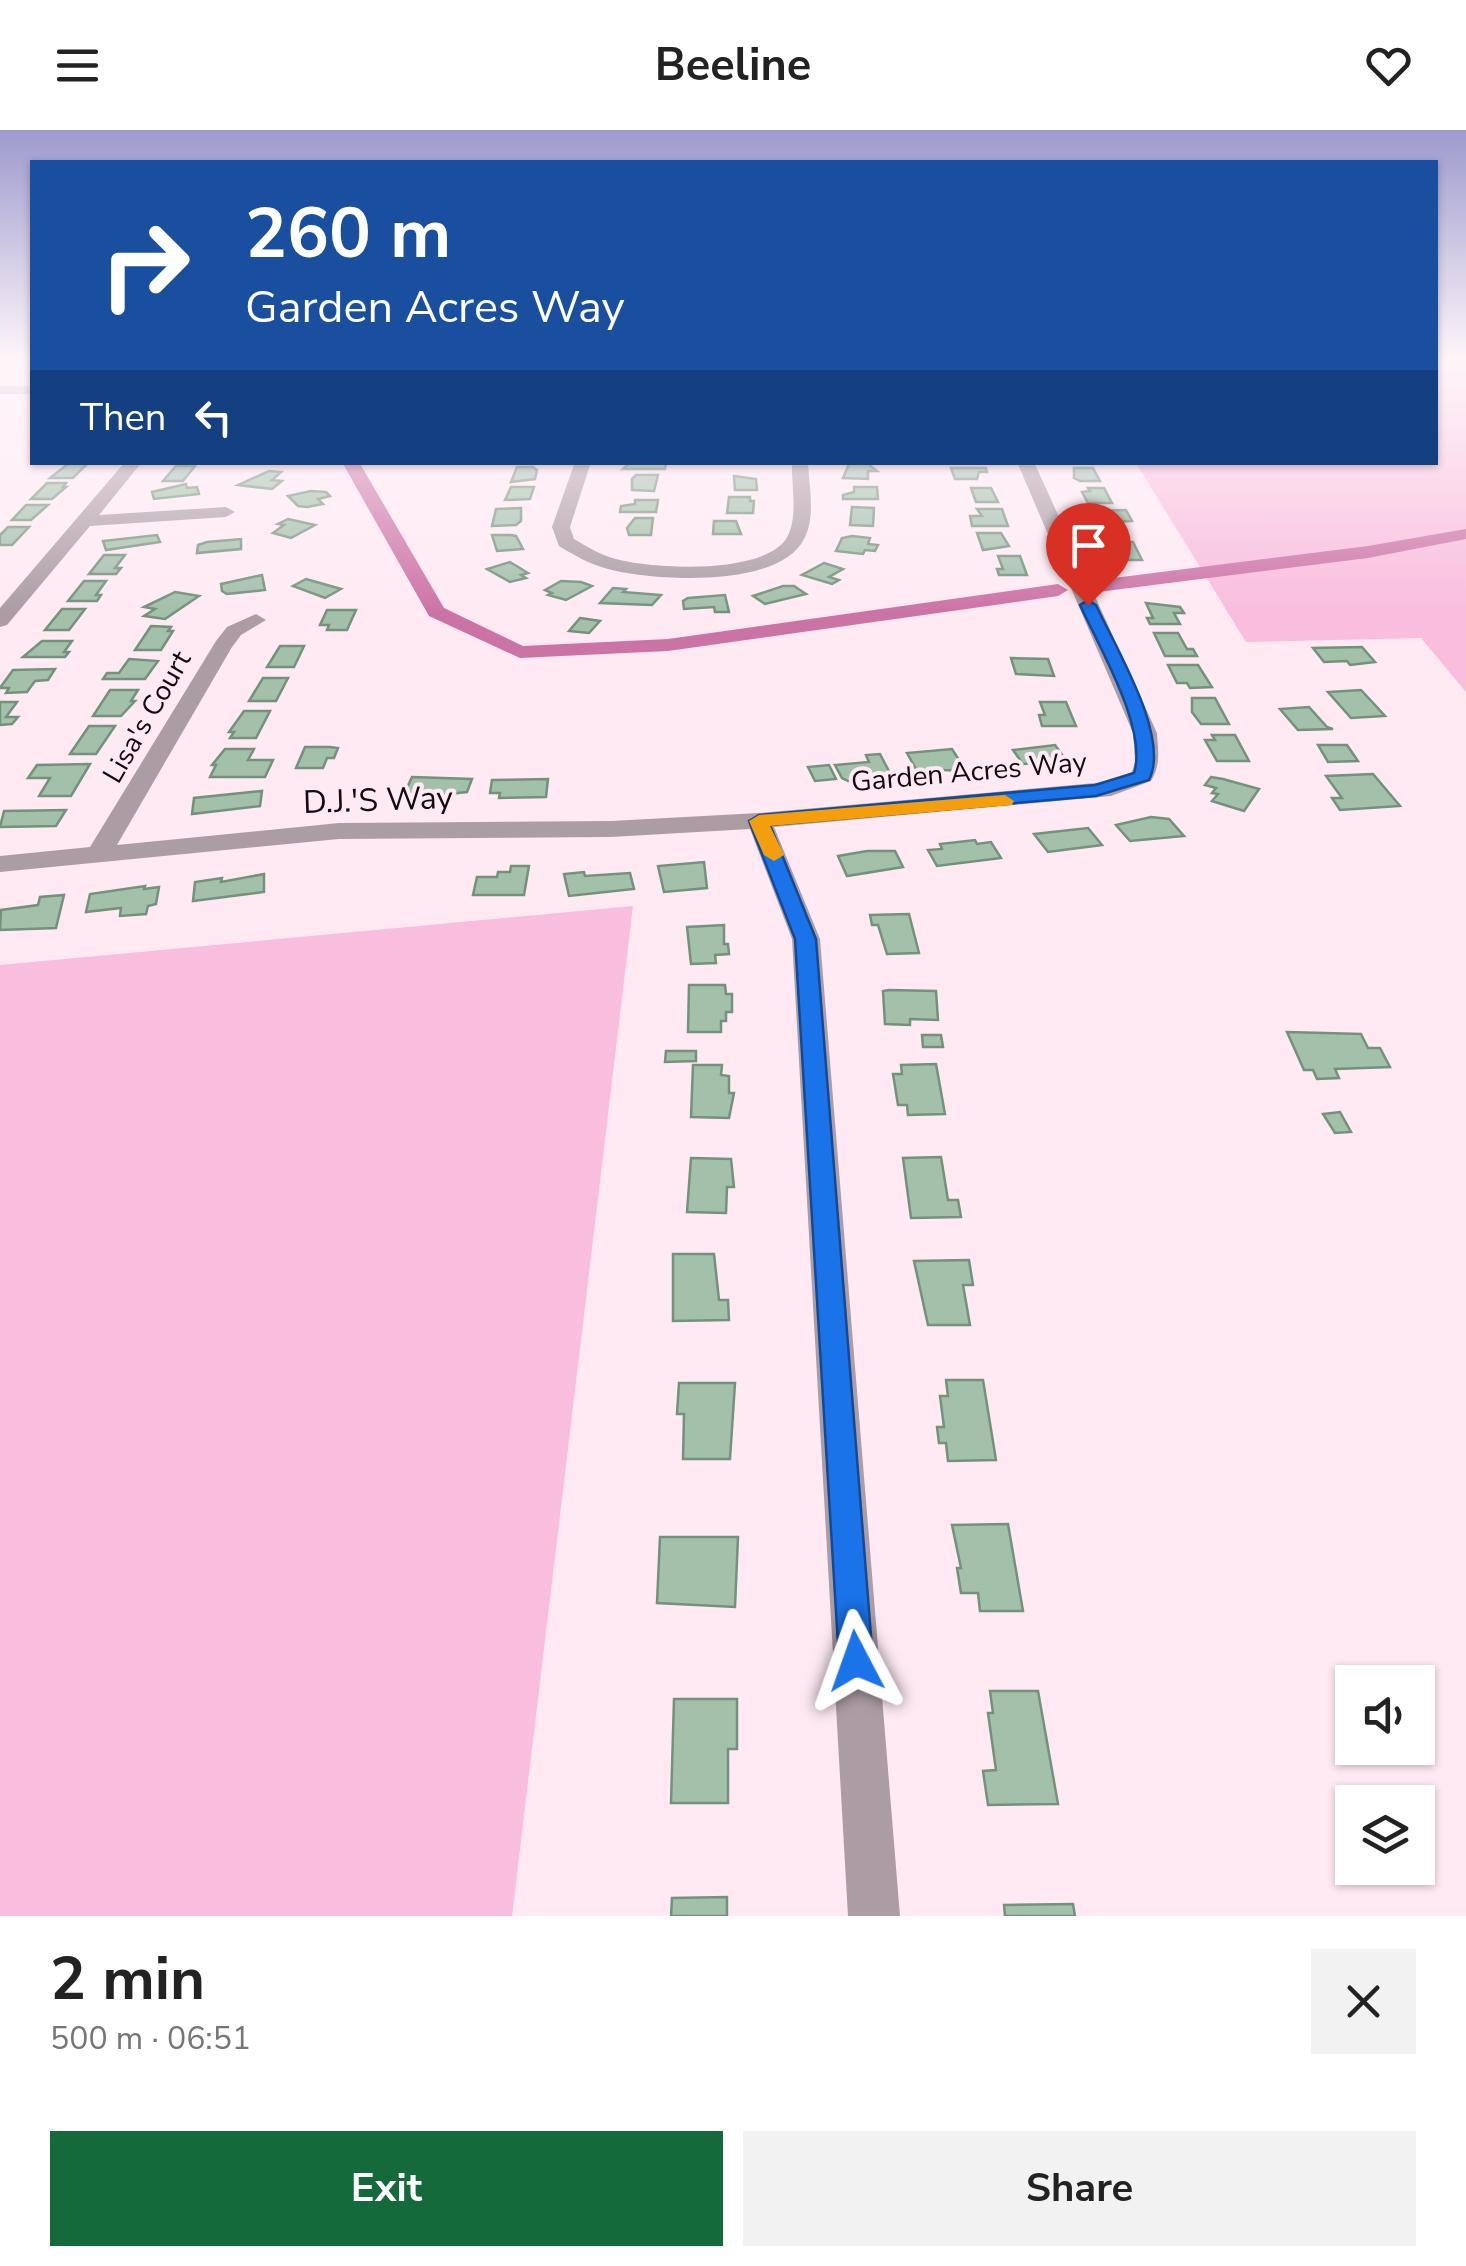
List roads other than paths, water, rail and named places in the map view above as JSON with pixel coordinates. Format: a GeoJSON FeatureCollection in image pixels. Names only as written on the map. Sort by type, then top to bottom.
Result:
{"type":"FeatureCollection","features":[{"type":"Feature","properties":{"kind":"street"},"geometry":{"type":"LineString","coordinates":[[0,621],[132,465]]}},
{"type":"Feature","properties":{"kind":"street"},"geometry":{"type":"LineString","coordinates":[[582,465],[562,527],[566,542],[594,558],[631,568],[682,572],[728,569],[790,546],[798,530],[800,465]]}},
{"type":"Feature","properties":{"kind":"street","name":"Garden Acres Way"},"geometry":{"type":"LineString","coordinates":[[759,821],[1096,791],[1142,776],[1147,762],[1145,734],[1026,465]]}},
{"type":"Feature","properties":{"kind":"street"},"geometry":{"type":"LineString","coordinates":[[86,521],[226,512]]}},
{"type":"Feature","properties":{"kind":"street","name":"Lisa's Court"},"geometry":{"type":"LineString","coordinates":[[100,854],[223,645],[234,632],[256,620]]}},
{"type":"Feature","properties":{"kind":"street"},"geometry":{"type":"LineString","coordinates":[[759,821],[806,939],[874,1916]]}},
{"type":"Feature","properties":{"kind":"street","name":"D.J.'S Way"},"geometry":{"type":"LineString","coordinates":[[0,864],[339,831],[611,829],[759,821]]}},
{"type":"Feature","properties":{"kind":"waterway"},"geometry":{"type":"LineString","coordinates":[[352,465],[436,612],[520,652],[668,645],[1058,590]]}},
{"type":"Feature","properties":{"kind":"waterway"},"geometry":{"type":"LineString","coordinates":[[1098,586],[1368,552],[1466,534]]}}]}
